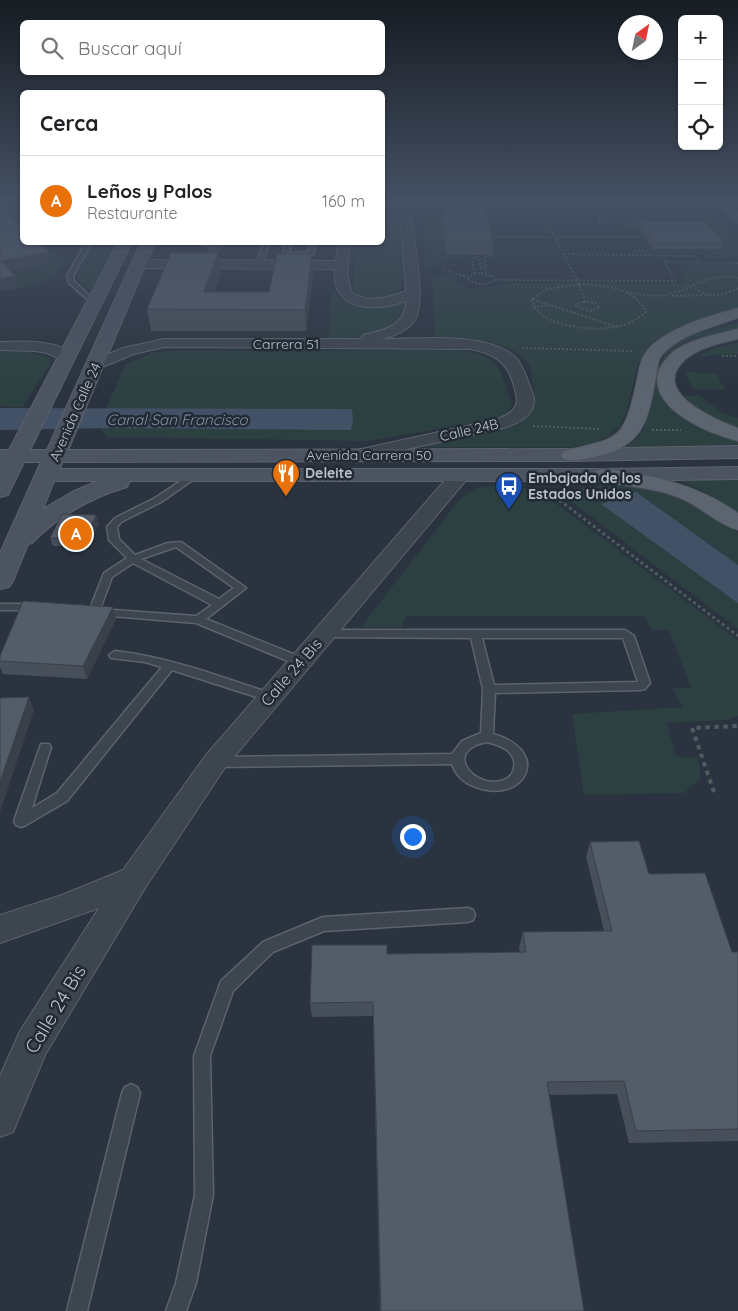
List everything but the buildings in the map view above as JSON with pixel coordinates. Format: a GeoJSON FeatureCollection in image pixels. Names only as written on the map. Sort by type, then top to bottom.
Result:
{"type":"FeatureCollection","features":[{"type":"Feature","properties":{"kind":"main road","name":"Avenida Calle 24"},"geometry":{"type":"LineString","coordinates":[[12,448],[67,357],[114,264]]}},
{"type":"Feature","properties":{"kind":"main road","name":"Avenida Calle 24"},"geometry":{"type":"LineString","coordinates":[[0,581],[139,264]]}},
{"type":"Feature","properties":{"kind":"main road"},"geometry":{"type":"LineString","coordinates":[[571,455],[609,447],[620,442],[633,430],[640,414],[652,357],[666,342],[738,313]]}},
{"type":"Feature","properties":{"kind":"main road"},"geometry":{"type":"LineString","coordinates":[[710,324],[738,317]]}},
{"type":"Feature","properties":{"kind":"main road"},"geometry":{"type":"LineString","coordinates":[[738,334],[703,342],[686,350],[675,358],[667,368],[665,379],[668,393],[679,407],[700,421],[738,436]]}},
{"type":"Feature","properties":{"kind":"main road"},"geometry":{"type":"LineString","coordinates":[[66,432],[72,438],[90,448],[129,454]]}},
{"type":"Feature","properties":{"kind":"main road","name":"Avenida Carrera 50"},"geometry":{"type":"LineString","coordinates":[[12,448],[51,465],[146,475],[604,475],[738,473]]}},
{"type":"Feature","properties":{"kind":"main road","name":"Avenida Carrera 50"},"geometry":{"type":"LineString","coordinates":[[51,465],[129,454],[571,455],[738,452]]}},
{"type":"Feature","properties":{"kind":"main road"},"geometry":{"type":"LineString","coordinates":[[14,549],[37,525],[54,511],[75,499],[109,484],[146,475]]}},
{"type":"Feature","properties":{"kind":"main road"},"geometry":{"type":"LineString","coordinates":[[604,475],[643,480],[682,489],[703,499],[738,523]]}},
{"type":"Feature","properties":{"kind":"street"},"geometry":{"type":"LineString","coordinates":[[334,264],[342,265],[342,289],[344,293],[353,298],[367,302],[386,302],[412,293]]}},
{"type":"Feature","properties":{"kind":"street"},"geometry":{"type":"LineString","coordinates":[[339,344],[380,336],[400,326],[411,315],[412,293],[409,264]]}},
{"type":"Feature","properties":{"kind":"street","name":"Carrera 51"},"geometry":{"type":"LineString","coordinates":[[95,365],[140,346],[164,343],[463,344],[481,346]]}},
{"type":"Feature","properties":{"kind":"street"},"geometry":{"type":"LineString","coordinates":[[0,346],[43,348],[58,351],[67,357]]}},
{"type":"Feature","properties":{"kind":"street","name":"Calle 24B"},"geometry":{"type":"LineString","coordinates":[[357,455],[495,425],[515,418],[526,405],[527,398],[513,364],[496,351],[481,346]]}},
{"type":"Feature","properties":{"kind":"street","name":"Calle 24 Bis"},"geometry":{"type":"LineString","coordinates":[[0,1119],[32,1043],[134,878],[215,762],[269,696],[460,475]]}},
{"type":"Feature","properties":{"kind":"street"},"geometry":{"type":"LineString","coordinates":[[0,929],[67,907],[134,878]]}},
{"type":"Feature","properties":{"kind":"lane"},"geometry":{"type":"LineString","coordinates":[[77,264],[70,276],[71,282],[94,303]]}},
{"type":"Feature","properties":{"kind":"lane"},"geometry":{"type":"LineString","coordinates":[[194,475],[158,500],[118,520],[112,527],[114,540],[133,560],[219,604]]}},
{"type":"Feature","properties":{"kind":"lane"},"geometry":{"type":"LineString","coordinates":[[198,620],[240,590],[240,586],[178,544],[169,545],[133,560],[108,575],[90,611],[198,620],[299,661]]}},
{"type":"Feature","properties":{"kind":"lane"},"geometry":{"type":"LineString","coordinates":[[0,607],[50,608]]}},
{"type":"Feature","properties":{"kind":"lane"},"geometry":{"type":"LineString","coordinates":[[322,634],[628,634],[644,683],[641,686],[489,689]]}},
{"type":"Feature","properties":{"kind":"lane"},"geometry":{"type":"LineString","coordinates":[[476,634],[489,689],[487,737]]}},
{"type":"Feature","properties":{"kind":"lane"},"geometry":{"type":"LineString","coordinates":[[115,655],[145,658],[269,696]]}},
{"type":"Feature","properties":{"kind":"lane"},"geometry":{"type":"LineString","coordinates":[[45,746],[21,821],[62,797],[170,666]]}},
{"type":"Feature","properties":{"kind":"lane"},"geometry":{"type":"LineString","coordinates":[[476,738],[500,739],[511,744],[519,753],[522,762],[521,772],[514,780],[504,785],[490,786],[478,783],[467,777],[460,768],[457,759],[460,750],[466,743],[476,738]]}},
{"type":"Feature","properties":{"kind":"lane"},"geometry":{"type":"LineString","coordinates":[[215,762],[457,759]]}},
{"type":"Feature","properties":{"kind":"lane"},"geometry":{"type":"LineString","coordinates":[[176,1311],[186,1283],[204,1195],[202,1056],[227,986],[268,947],[323,924],[468,915]]}},
{"type":"Feature","properties":{"kind":"lane"},"geometry":{"type":"LineString","coordinates":[[77,1311],[131,1093]]}},
{"type":"Feature","properties":{"kind":"path"},"geometry":{"type":"LineString","coordinates":[[473,264],[475,274]]}},
{"type":"Feature","properties":{"kind":"path"},"geometry":{"type":"LineString","coordinates":[[480,264],[480,268],[486,268],[485,264]]}},
{"type":"Feature","properties":{"kind":"path"},"geometry":{"type":"LineString","coordinates":[[569,264],[586,302]]}},
{"type":"Feature","properties":{"kind":"path"},"geometry":{"type":"LineString","coordinates":[[467,276],[467,280],[478,284],[488,284],[495,280],[676,281],[665,264]]}},
{"type":"Feature","properties":{"kind":"path"},"geometry":{"type":"LineString","coordinates":[[444,270],[467,276],[475,274],[490,275],[495,280]]}},
{"type":"Feature","properties":{"kind":"path"},"geometry":{"type":"LineString","coordinates":[[662,296],[688,289],[703,278],[720,276],[738,278]]}},
{"type":"Feature","properties":{"kind":"path"},"geometry":{"type":"LineString","coordinates":[[622,290],[636,297],[644,304],[646,312],[641,318],[630,324],[618,327],[574,326],[556,322],[541,315],[533,307],[532,299],[546,288],[579,284],[622,290],[662,296],[725,294],[738,288]]}},
{"type":"Feature","properties":{"kind":"path"},"geometry":{"type":"LineString","coordinates":[[694,284],[698,291],[708,294]]}},
{"type":"Feature","properties":{"kind":"path"},"geometry":{"type":"LineString","coordinates":[[532,299],[618,327]]}},
{"type":"Feature","properties":{"kind":"path"},"geometry":{"type":"LineString","coordinates":[[574,312],[582,310],[594,311],[600,308],[596,303],[586,302],[576,305],[582,310]]}},
{"type":"Feature","properties":{"kind":"path"},"geometry":{"type":"LineString","coordinates":[[533,307],[553,306]]}},
{"type":"Feature","properties":{"kind":"path"},"geometry":{"type":"LineString","coordinates":[[481,346],[655,352]]}},
{"type":"Feature","properties":{"kind":"path"},"geometry":{"type":"LineString","coordinates":[[495,425],[633,430]]}},
{"type":"Feature","properties":{"kind":"path"},"geometry":{"type":"LineString","coordinates":[[526,475],[738,636]]}},
{"type":"Feature","properties":{"kind":"path"},"geometry":{"type":"LineString","coordinates":[[714,792],[692,728],[738,726]]}},
{"type":"Feature","properties":{"kind":"shaded area"},"geometry":{"type":"Polygon","coordinates":[[[11,264],[63,264],[57,273],[51,277],[38,283],[18,288],[3,273],[11,264]]]}},
{"type":"Feature","properties":{"kind":"shaded area"},"geometry":{"type":"Polygon","coordinates":[[[82,264],[104,264],[92,291],[79,281],[79,272],[82,264]]]}},
{"type":"Feature","properties":{"kind":"shaded area"},"geometry":{"type":"Polygon","coordinates":[[[354,264],[402,264],[403,278],[400,290],[394,294],[378,298],[353,294],[354,264]]]}},
{"type":"Feature","properties":{"kind":"shaded area"},"geometry":{"type":"Polygon","coordinates":[[[684,265],[738,265],[738,308],[655,340],[638,364],[626,413],[619,427],[608,436],[594,443],[572,447],[417,447],[516,426],[527,418],[533,410],[535,401],[527,362],[518,354],[508,348],[484,341],[435,338],[432,277],[449,274],[458,277],[456,282],[465,287],[478,289],[512,283],[685,283],[679,271],[688,271],[684,265]]]}},
{"type":"Feature","properties":{"kind":"shaded area"},"geometry":{"type":"Polygon","coordinates":[[[332,289],[340,298],[348,302],[372,304],[403,303],[401,314],[395,323],[375,333],[350,338],[328,339],[332,289]]]}},
{"type":"Feature","properties":{"kind":"shaded area"},"geometry":{"type":"Polygon","coordinates":[[[738,323],[738,330],[712,334],[686,342],[678,347],[664,361],[658,379],[661,397],[674,412],[691,423],[709,431],[738,440],[738,446],[625,448],[644,429],[649,397],[658,367],[668,348],[695,334],[738,323]]]}},
{"type":"Feature","properties":{"kind":"shaded area"},"geometry":{"type":"Polygon","coordinates":[[[738,343],[738,354],[709,355],[696,358],[713,349],[738,343]]]}},
{"type":"Feature","properties":{"kind":"shaded area"},"geometry":{"type":"Polygon","coordinates":[[[459,350],[491,360],[501,372],[512,404],[507,414],[497,419],[366,441],[107,437],[101,429],[106,409],[125,365],[152,353],[169,351],[459,350]]]}},
{"type":"Feature","properties":{"kind":"shaded area"},"geometry":{"type":"Polygon","coordinates":[[[0,351],[25,351],[50,358],[51,364],[22,407],[0,406],[0,351]]]}},
{"type":"Feature","properties":{"kind":"shaded area"},"geometry":{"type":"Polygon","coordinates":[[[685,372],[716,373],[725,390],[693,389],[685,372]]]}},
{"type":"Feature","properties":{"kind":"shaded area"},"geometry":{"type":"Polygon","coordinates":[[[699,395],[722,413],[738,418],[738,428],[723,423],[709,415],[684,396],[699,395]]]}},
{"type":"Feature","properties":{"kind":"shaded area"},"geometry":{"type":"Polygon","coordinates":[[[738,479],[738,513],[709,494],[679,480],[738,479]]]}},
{"type":"Feature","properties":{"kind":"shaded area"},"geometry":{"type":"Polygon","coordinates":[[[493,486],[537,489],[738,640],[738,716],[726,720],[667,723],[676,756],[698,758],[701,778],[684,793],[584,795],[572,714],[683,707],[672,688],[691,688],[669,630],[652,630],[645,616],[406,616],[402,627],[361,627],[459,500],[476,488],[493,486]]]}},
{"type":"Feature","properties":{"kind":"shaded area"},"geometry":{"type":"Polygon","coordinates":[[[620,486],[658,490],[684,496],[738,533],[738,629],[560,493],[586,487],[620,486]]]}},
{"type":"Feature","properties":{"kind":"water","name":"Canal San Francisco"},"geometry":{"type":"Polygon","coordinates":[[[0,408],[352,409],[353,420],[351,430],[115,428],[0,430],[0,408]]]}},
{"type":"Feature","properties":{"kind":"water"},"geometry":{"type":"Polygon","coordinates":[[[636,492],[738,565],[738,603],[601,504],[636,492]]]}},
{"type":"Feature","properties":{"kind":"place","name":"Deleite"},"geometry":{"type":"Point","coordinates":[286,497]}},
{"type":"Feature","properties":{"kind":"place","name":"Embajada de los Estados Unidos"},"geometry":{"type":"Point","coordinates":[509,510]}},
{"type":"Feature","properties":{"kind":"place","name":"Leños y Palos"},"geometry":{"type":"Point","coordinates":[76,534]}}]}
